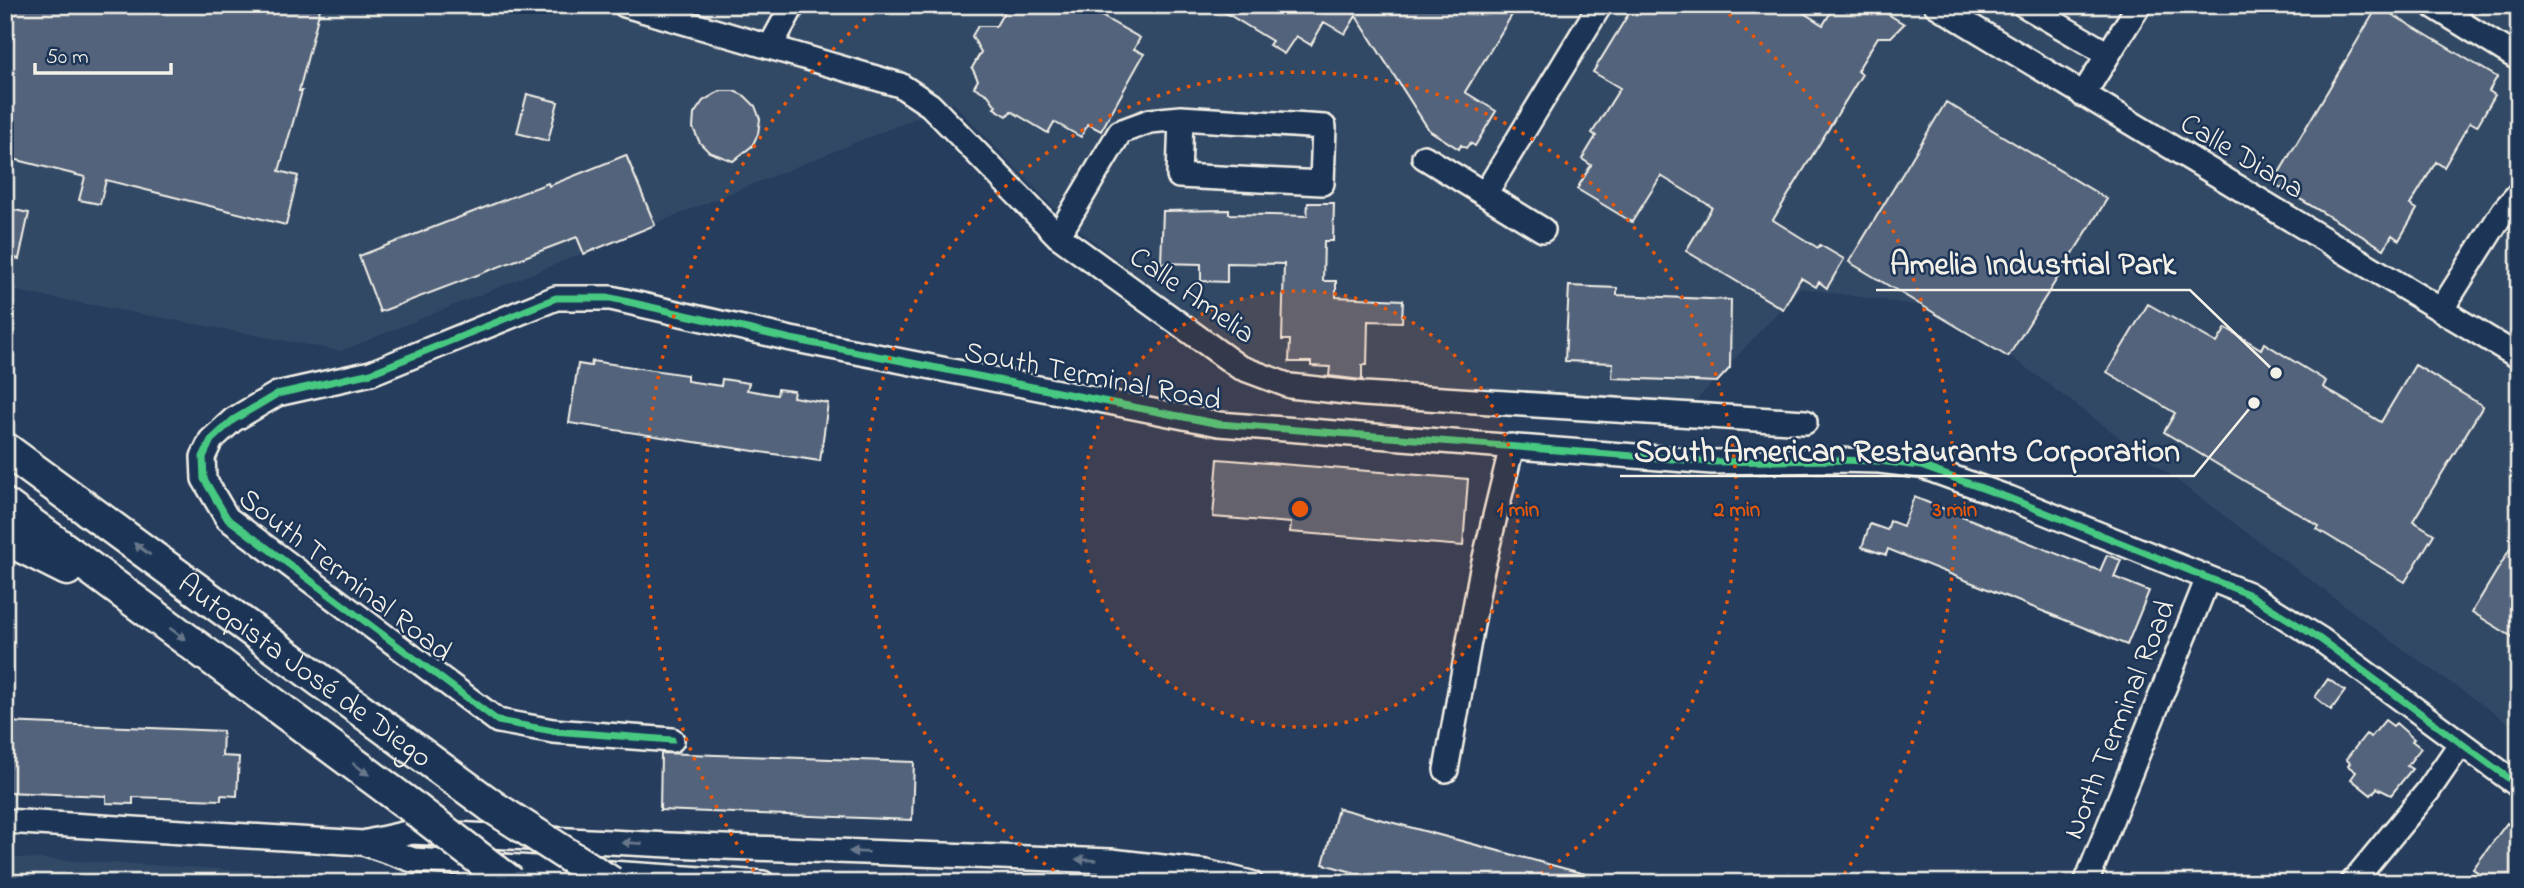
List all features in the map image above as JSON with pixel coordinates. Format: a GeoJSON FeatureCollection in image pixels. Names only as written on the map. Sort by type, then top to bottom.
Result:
{"type":"FeatureCollection","features":[{"type":"Feature","properties":{"kind":"highway","name":"Autopista José de Diego"},"geometry":{"type":"LineString","coordinates":[[5,449],[493,807],[611,883]]}},
{"type":"Feature","properties":{"kind":"highway","name":"Autopista José de Diego"},"geometry":{"type":"LineString","coordinates":[[5,505],[415,808],[511,883]]}},
{"type":"Feature","properties":{"kind":"highway"},"geometry":{"type":"LineString","coordinates":[[5,538],[135,602]]}},
{"type":"Feature","properties":{"kind":"street","name":"Calle Amelia"},"geometry":{"type":"LineString","coordinates":[[625,5],[900,85],[930,105],[1058,236],[1239,367],[1290,386],[1364,394],[1805,422]]}},
{"type":"Feature","properties":{"kind":"street"},"geometry":{"type":"LineString","coordinates":[[769,47],[793,5]]}},
{"type":"Feature","properties":{"kind":"street"},"geometry":{"type":"LineString","coordinates":[[1485,194],[1600,5]]}},
{"type":"Feature","properties":{"kind":"street","name":"Calle Diana"},"geometry":{"type":"LineString","coordinates":[[1936,5],[2519,357]]}},
{"type":"Feature","properties":{"kind":"street"},"geometry":{"type":"LineString","coordinates":[[2024,5],[2108,54]]}},
{"type":"Feature","properties":{"kind":"street"},"geometry":{"type":"LineString","coordinates":[[2083,95],[2139,5]]}},
{"type":"Feature","properties":{"kind":"street"},"geometry":{"type":"LineString","coordinates":[[2432,5],[2519,58]]}},
{"type":"Feature","properties":{"kind":"street"},"geometry":{"type":"LineString","coordinates":[[1058,236],[1120,132],[1150,121],[1181,118],[1324,127],[1322,183],[1179,176],[1181,118]]}},
{"type":"Feature","properties":{"kind":"street"},"geometry":{"type":"LineString","coordinates":[[1424,156],[1543,230]]}},
{"type":"Feature","properties":{"kind":"street"},"geometry":{"type":"LineString","coordinates":[[2441,310],[2504,210],[2519,193]]}},
{"type":"Feature","properties":{"kind":"street","name":"South Terminal Road"},"geometry":{"type":"LineString","coordinates":[[672,740],[553,731],[499,721],[227,518],[204,480],[203,457],[211,440],[233,419],[277,394],[371,373],[556,298],[611,298],[791,339],[1219,424],[1712,462],[1844,460],[1921,466],[2009,498],[2248,594],[2320,639],[2519,786]]}},
{"type":"Feature","properties":{"kind":"street"},"geometry":{"type":"LineString","coordinates":[[1446,770],[1481,574],[1512,446]]}},
{"type":"Feature","properties":{"kind":"street","name":"North Terminal Road"},"geometry":{"type":"LineString","coordinates":[[2086,883],[2208,578]]}},
{"type":"Feature","properties":{"kind":"street"},"geometry":{"type":"LineString","coordinates":[[2352,883],[2428,790],[2461,743]]}},
{"type":"Feature","properties":{"kind":"street"},"geometry":{"type":"LineString","coordinates":[[5,821],[363,843],[414,860],[763,883]]}},
{"type":"Feature","properties":{"kind":"street"},"geometry":{"type":"LineString","coordinates":[[363,843],[412,832],[656,845],[1111,861],[1206,872],[1251,883]]}},
{"type":"Feature","properties":{"kind":"shaded area"},"geometry":{"type":"Polygon","coordinates":[[[5,5],[2519,5],[2519,727],[2513,726],[2404,650],[1949,310],[1800,288],[1690,407],[1321,385],[1247,362],[1063,217],[953,103],[341,351],[5,289],[5,5]]]}},
{"type":"Feature","properties":{"kind":"shaded area"},"geometry":{"type":"Polygon","coordinates":[[[5,857],[431,881],[433,883],[5,883],[5,857]]]}},
{"type":"Feature","properties":{"kind":"building"},"geometry":{"type":"Polygon","coordinates":[[[5,5],[321,5],[299,91],[302,91],[279,171],[298,176],[286,225],[106,180],[100,204],[79,200],[85,177],[5,157],[5,5]]]}},
{"type":"Feature","properties":{"kind":"building"},"geometry":{"type":"Polygon","coordinates":[[[1008,5],[1096,5],[1096,13],[1140,38],[1134,49],[1144,54],[1101,131],[1088,124],[1081,137],[1054,122],[1048,133],[1011,111],[1007,116],[994,108],[996,106],[988,95],[974,87],[978,80],[972,68],[981,52],[972,36],[978,26],[996,26],[1008,5]]]}},
{"type":"Feature","properties":{"kind":"building"},"geometry":{"type":"Polygon","coordinates":[[[1213,5],[1518,5],[1465,92],[1496,111],[1475,146],[1470,143],[1466,148],[1461,145],[1459,149],[1429,130],[1356,16],[1345,34],[1324,22],[1311,45],[1296,36],[1284,54],[1269,45],[1272,41],[1213,5]]]}},
{"type":"Feature","properties":{"kind":"building"},"geometry":{"type":"Polygon","coordinates":[[[1634,5],[1791,5],[1823,25],[1835,5],[1873,5],[1904,24],[1891,37],[1878,37],[1857,71],[1862,74],[1773,220],[1818,248],[1820,245],[1844,259],[1827,288],[1819,282],[1816,287],[1801,278],[1783,309],[1686,251],[1712,207],[1661,176],[1632,222],[1577,189],[1591,165],[1582,159],[1596,136],[1592,133],[1620,88],[1593,72],[1634,5]]]}},
{"type":"Feature","properties":{"kind":"building"},"geometry":{"type":"Polygon","coordinates":[[[2378,6],[2497,77],[2489,91],[2495,95],[2477,126],[2470,122],[2444,167],[2436,162],[2410,205],[2417,209],[2399,240],[2392,235],[2384,249],[2273,183],[2378,6]]]}},
{"type":"Feature","properties":{"kind":"building"},"geometry":{"type":"Polygon","coordinates":[[[720,91],[734,91],[745,96],[755,106],[760,119],[758,134],[752,146],[733,161],[709,152],[700,143],[693,128],[694,114],[703,101],[720,91]]]}},
{"type":"Feature","properties":{"kind":"building"},"geometry":{"type":"Polygon","coordinates":[[[527,94],[558,102],[548,141],[517,133],[527,94]]]}},
{"type":"Feature","properties":{"kind":"building"},"geometry":{"type":"Polygon","coordinates":[[[1946,102],[2107,199],[2008,357],[1849,262],[1946,102]]]}},
{"type":"Feature","properties":{"kind":"building"},"geometry":{"type":"Polygon","coordinates":[[[626,155],[655,225],[584,254],[577,237],[380,312],[359,256],[626,155]]]}},
{"type":"Feature","properties":{"kind":"building"},"geometry":{"type":"Polygon","coordinates":[[[1308,203],[1334,203],[1333,241],[1324,241],[1323,281],[1336,281],[1336,297],[1403,300],[1402,322],[1368,321],[1367,365],[1362,365],[1362,380],[1329,376],[1330,367],[1311,366],[1311,362],[1289,362],[1290,340],[1282,340],[1284,264],[1227,263],[1227,282],[1201,281],[1201,264],[1161,263],[1163,211],[1229,210],[1229,214],[1307,216],[1308,203]]]}},
{"type":"Feature","properties":{"kind":"building"},"geometry":{"type":"Polygon","coordinates":[[[5,208],[29,213],[19,259],[5,256],[5,208]]]}},
{"type":"Feature","properties":{"kind":"building"},"geometry":{"type":"Polygon","coordinates":[[[1569,286],[1617,288],[1617,295],[1731,300],[1730,368],[1717,382],[1612,378],[1613,363],[1565,361],[1569,286]]]}},
{"type":"Feature","properties":{"kind":"building"},"geometry":{"type":"Polygon","coordinates":[[[2148,304],[2217,343],[2226,328],[2261,349],[2264,343],[2326,381],[2323,387],[2381,422],[2415,365],[2483,406],[2413,521],[2434,534],[2405,582],[2164,432],[2175,413],[2107,372],[2148,304]]]}},
{"type":"Feature","properties":{"kind":"building"},"geometry":{"type":"Polygon","coordinates":[[[592,361],[687,375],[687,381],[721,386],[722,379],[749,383],[747,390],[777,395],[778,389],[794,391],[793,397],[828,403],[820,461],[569,423],[578,364],[591,366],[592,361]]]}},
{"type":"Feature","properties":{"kind":"building"},"geometry":{"type":"Polygon","coordinates":[[[1218,459],[1468,479],[1463,546],[1290,532],[1291,523],[1213,517],[1218,459]]]}},
{"type":"Feature","properties":{"kind":"building"},"geometry":{"type":"Polygon","coordinates":[[[1914,497],[2100,571],[2107,555],[2121,560],[2114,577],[2149,591],[2127,645],[1888,549],[1886,555],[1862,547],[1870,524],[1887,530],[1890,521],[1903,526],[1914,497]]]}},
{"type":"Feature","properties":{"kind":"building"},"geometry":{"type":"Polygon","coordinates":[[[2519,534],[2519,641],[2472,612],[2519,534]]]}},
{"type":"Feature","properties":{"kind":"building"},"geometry":{"type":"Polygon","coordinates":[[[2328,679],[2345,691],[2331,710],[2315,697],[2328,679]]]}},
{"type":"Feature","properties":{"kind":"building"},"geometry":{"type":"Polygon","coordinates":[[[2385,720],[2393,726],[2396,723],[2421,748],[2407,766],[2412,769],[2391,795],[2377,788],[2371,795],[2351,779],[2356,772],[2348,766],[2350,763],[2346,759],[2366,734],[2371,737],[2385,720]]]}},
{"type":"Feature","properties":{"kind":"building"},"geometry":{"type":"Polygon","coordinates":[[[5,722],[223,731],[222,756],[239,757],[237,796],[221,795],[221,800],[133,797],[133,804],[106,803],[106,796],[5,792],[5,722]]]}},
{"type":"Feature","properties":{"kind":"building"},"geometry":{"type":"Polygon","coordinates":[[[661,753],[914,762],[912,820],[660,810],[661,753]]]}},
{"type":"Feature","properties":{"kind":"building"},"geometry":{"type":"Polygon","coordinates":[[[1338,808],[1600,878],[1599,883],[1393,883],[1323,864],[1338,808]]]}},
{"type":"Feature","properties":{"kind":"building"},"geometry":{"type":"Polygon","coordinates":[[[2507,823],[2519,832],[2519,883],[2492,883],[2473,869],[2507,823]]]}},
{"type":"Feature","properties":{"kind":"cycle path"},"geometry":{"type":"LineString","coordinates":[[672,740],[553,731],[498,721],[227,518],[204,479],[203,457],[211,440],[233,420],[277,394],[371,373],[556,298],[611,298],[791,339],[1219,424],[1712,462],[1833,460],[1879,461],[1921,466],[2009,498],[2248,594],[2320,639],[2519,786]]}},
{"type":"Feature","properties":{"kind":"place","name":"Amelia Industrial Park"},"geometry":{"type":"Point","coordinates":[2276,373]}},
{"type":"Feature","properties":{"kind":"place","name":"South American Restaurants Corporation"},"geometry":{"type":"Point","coordinates":[2254,403]}}]}
